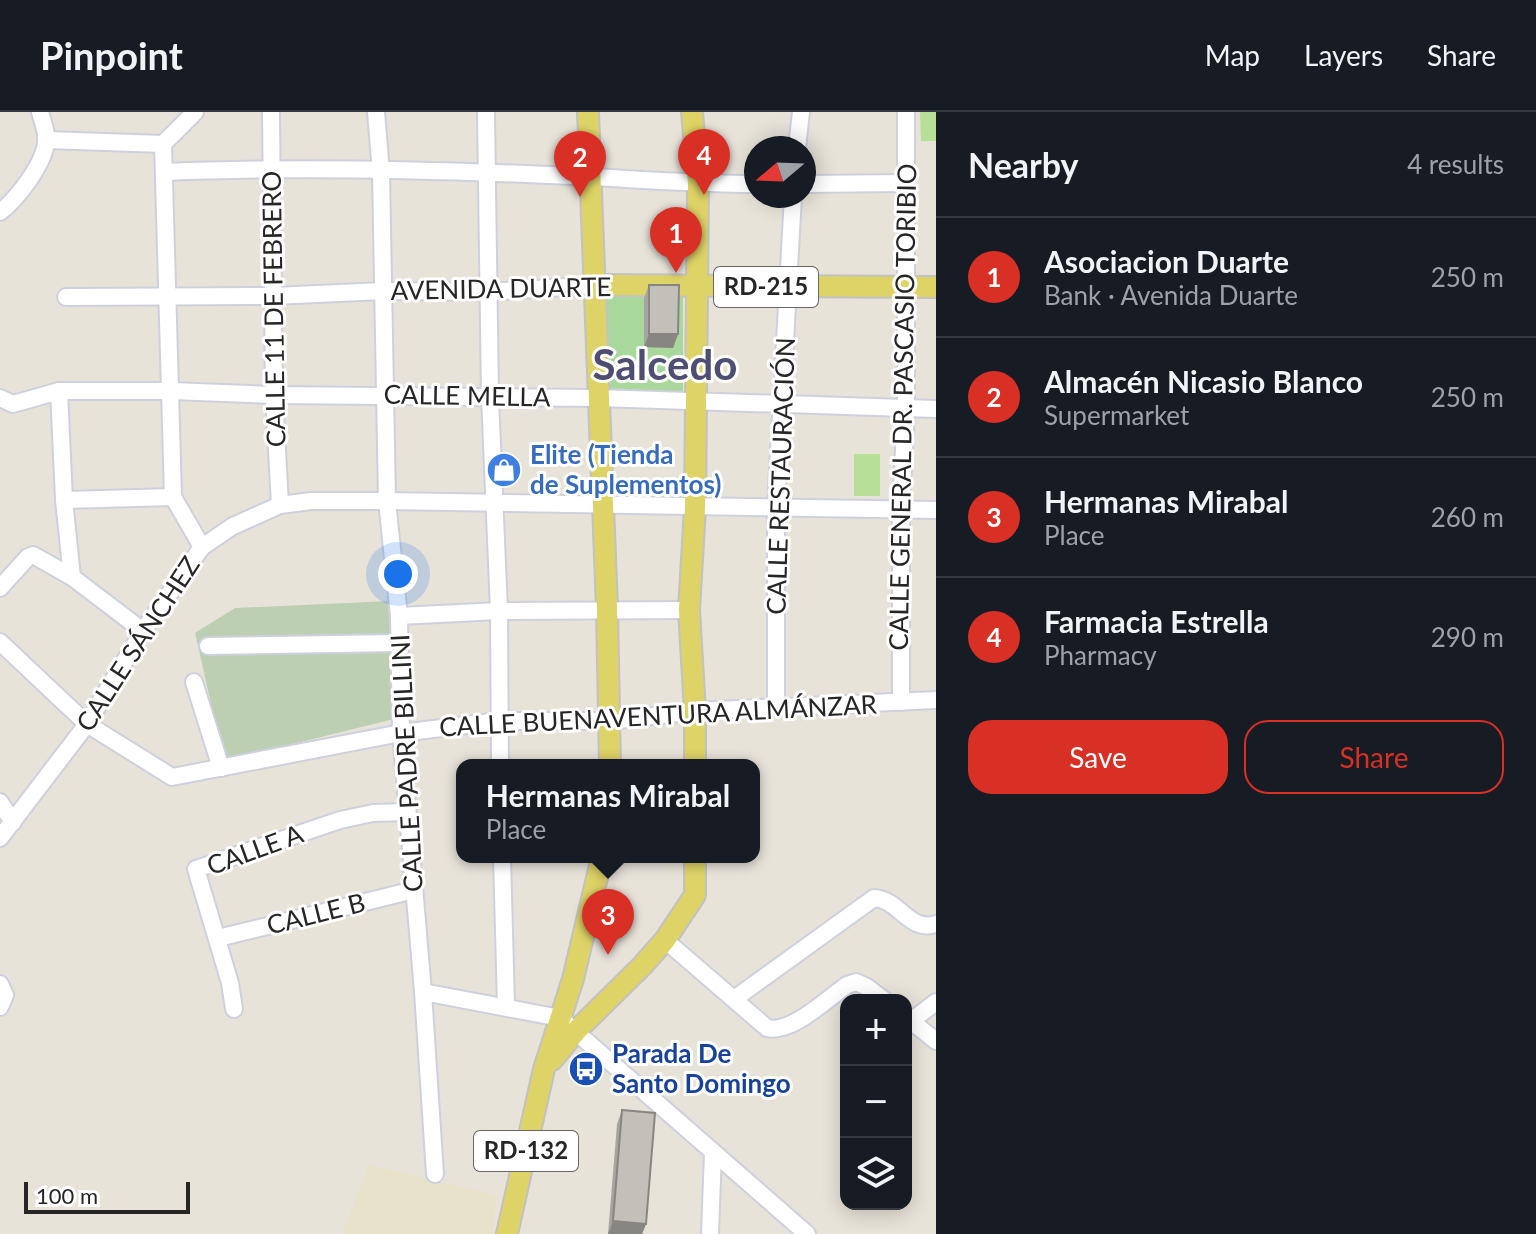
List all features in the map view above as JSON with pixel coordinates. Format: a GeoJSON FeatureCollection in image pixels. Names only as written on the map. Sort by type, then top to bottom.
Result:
{"type":"FeatureCollection","features":[{"type":"Feature","properties":{"kind":"main road"},"geometry":{"type":"LineString","coordinates":[[588,112],[610,759]]}},
{"type":"Feature","properties":{"kind":"main road"},"geometry":{"type":"LineString","coordinates":[[692,112],[698,184],[695,508],[689,610],[695,759]]}},
{"type":"Feature","properties":{"kind":"main road","name":"AVENIDA DUARTE"},"geometry":{"type":"LineString","coordinates":[[596,285],[936,287]]}},
{"type":"Feature","properties":{"kind":"main road","name":"RD-132"},"geometry":{"type":"LineString","coordinates":[[507,1234],[544,1069],[568,1024],[573,979],[601,863]]}},
{"type":"Feature","properties":{"kind":"main road","name":"RD-132"},"geometry":{"type":"LineString","coordinates":[[568,1024],[642,966],[665,940],[695,895],[695,863]]}},
{"type":"Feature","properties":{"kind":"street"},"geometry":{"type":"LineString","coordinates":[[0,212],[13,203],[34,172],[47,140],[40,112]]}},
{"type":"Feature","properties":{"kind":"street"},"geometry":{"type":"LineString","coordinates":[[47,140],[163,144],[195,112]]}},
{"type":"Feature","properties":{"kind":"street","name":"CALLE 11 DE FEBRERO"},"geometry":{"type":"LineString","coordinates":[[271,112],[274,395],[280,505]]}},
{"type":"Feature","properties":{"kind":"street","name":"CALLE PADRE BILLINI"},"geometry":{"type":"LineString","coordinates":[[376,112],[381,172],[387,501],[399,616],[401,733],[435,1174]]}},
{"type":"Feature","properties":{"kind":"street"},"geometry":{"type":"LineString","coordinates":[[486,112],[500,759]]}},
{"type":"Feature","properties":{"kind":"street"},"geometry":{"type":"LineString","coordinates":[[798,136],[801,112]]}},
{"type":"Feature","properties":{"kind":"street","name":"CALLE GENERAL DR. PASCASIO TORIBIO"},"geometry":{"type":"LineString","coordinates":[[901,702],[901,510],[906,410],[906,112]]}},
{"type":"Feature","properties":{"kind":"street"},"geometry":{"type":"LineString","coordinates":[[163,144],[173,497],[202,547]]}},
{"type":"Feature","properties":{"kind":"street"},"geometry":{"type":"LineString","coordinates":[[165,172],[271,168],[744,184]]}},
{"type":"Feature","properties":{"kind":"street"},"geometry":{"type":"LineString","coordinates":[[816,184],[906,183]]}},
{"type":"Feature","properties":{"kind":"street","name":"CALLE RESTAURACIÓN"},"geometry":{"type":"LineString","coordinates":[[776,708],[776,506],[792,208]]}},
{"type":"Feature","properties":{"kind":"street","name":"AVENIDA DUARTE"},"geometry":{"type":"LineString","coordinates":[[66,297],[488,292],[596,285]]}},
{"type":"Feature","properties":{"kind":"street"},"geometry":{"type":"LineString","coordinates":[[59,391],[64,500],[72,577]]}},
{"type":"Feature","properties":{"kind":"street","name":"CALLE MELLA"},"geometry":{"type":"LineString","coordinates":[[0,398],[13,404],[59,391],[171,391],[598,398],[936,409]]}},
{"type":"Feature","properties":{"kind":"street"},"geometry":{"type":"LineString","coordinates":[[64,500],[173,497]]}},
{"type":"Feature","properties":{"kind":"street","name":"CALLE SÁNCHEZ"},"geometry":{"type":"LineString","coordinates":[[0,838],[87,724],[143,631],[202,547],[233,526],[280,505],[311,501],[387,501],[603,507],[776,506],[936,510]]}},
{"type":"Feature","properties":{"kind":"street"},"geometry":{"type":"LineString","coordinates":[[0,588],[33,555],[72,577],[143,631]]}},
{"type":"Feature","properties":{"kind":"street"},"geometry":{"type":"LineString","coordinates":[[399,616],[499,611],[689,610]]}},
{"type":"Feature","properties":{"kind":"street","name":"CALLE BUENAVENTURA ALMÁNZAR"},"geometry":{"type":"LineString","coordinates":[[0,642],[87,724],[166,775],[178,776],[401,733],[499,721],[610,721],[695,711],[936,700]]}},
{"type":"Feature","properties":{"kind":"street"},"geometry":{"type":"LineString","coordinates":[[208,646],[399,643]]}},
{"type":"Feature","properties":{"kind":"street"},"geometry":{"type":"LineString","coordinates":[[194,682],[221,768]]}},
{"type":"Feature","properties":{"kind":"street"},"geometry":{"type":"LineString","coordinates":[[0,802],[13,822]]}},
{"type":"Feature","properties":{"kind":"street","name":"CALLE A"},"geometry":{"type":"LineString","coordinates":[[234,1009],[218,938],[196,873],[199,866],[340,820],[373,813],[407,812]]}},
{"type":"Feature","properties":{"kind":"street"},"geometry":{"type":"LineString","coordinates":[[502,863],[506,1006]]}},
{"type":"Feature","properties":{"kind":"street","name":"CALLE B"},"geometry":{"type":"LineString","coordinates":[[218,938],[414,890]]}},
{"type":"Feature","properties":{"kind":"street"},"geometry":{"type":"LineString","coordinates":[[734,999],[874,898],[883,898],[917,925],[927,927],[936,924]]}},
{"type":"Feature","properties":{"kind":"street"},"geometry":{"type":"LineString","coordinates":[[665,940],[767,1028],[790,1026],[847,985],[856,982],[876,994]]}},
{"type":"Feature","properties":{"kind":"street"},"geometry":{"type":"LineString","coordinates":[[0,984],[5,995],[0,1007]]}},
{"type":"Feature","properties":{"kind":"street"},"geometry":{"type":"LineString","coordinates":[[423,992],[506,1006],[568,1024],[807,1234]]}},
{"type":"Feature","properties":{"kind":"street"},"geometry":{"type":"LineString","coordinates":[[912,1017],[936,1002]]}},
{"type":"Feature","properties":{"kind":"street"},"geometry":{"type":"LineString","coordinates":[[912,1022],[936,1041]]}},
{"type":"Feature","properties":{"kind":"street"},"geometry":{"type":"LineString","coordinates":[[710,1234],[713,1152]]}},
{"type":"Feature","properties":{"kind":"shaded area"},"geometry":{"type":"Polygon","coordinates":[[[369,1165],[496,1195],[494,1234],[342,1234],[369,1165]]]}},
{"type":"Feature","properties":{"kind":"green space"},"geometry":{"type":"Polygon","coordinates":[[[920,112],[936,112],[936,141],[921,141],[920,112]]]}},
{"type":"Feature","properties":{"kind":"green space"},"geometry":{"type":"Polygon","coordinates":[[[602,295],[644,295],[645,347],[674,296],[683,296],[683,392],[602,391],[602,295]]]}},
{"type":"Feature","properties":{"kind":"green space"},"geometry":{"type":"Polygon","coordinates":[[[854,454],[880,454],[880,496],[854,496],[854,454]]]}},
{"type":"Feature","properties":{"kind":"green space"},"geometry":{"type":"Polygon","coordinates":[[[390,601],[394,719],[224,761],[195,633],[235,608],[390,601]]]}},
{"type":"Feature","properties":{"kind":"building"},"geometry":{"type":"Polygon","coordinates":[[[649,285],[679,285],[678,334],[649,334],[649,285]]]}},
{"type":"Feature","properties":{"kind":"building"},"geometry":{"type":"Polygon","coordinates":[[[622,1110],[655,1113],[646,1224],[613,1221],[622,1110]]]}},
{"type":"Feature","properties":{"kind":"place","name":"Farmacia Estrella"},"geometry":{"type":"Point","coordinates":[704,195]}},
{"type":"Feature","properties":{"kind":"place","name":"Almacén Nicasio Blanco"},"geometry":{"type":"Point","coordinates":[580,197]}},
{"type":"Feature","properties":{"kind":"place","name":"Asociacion Duarte"},"geometry":{"type":"Point","coordinates":[676,273]}},
{"type":"Feature","properties":{"kind":"place","name":"Elite (Tienda de Suplementos)"},"geometry":{"type":"Point","coordinates":[504,470]}},
{"type":"Feature","properties":{"kind":"place","name":"Hermanas Mirabal"},"geometry":{"type":"Point","coordinates":[608,955]}},
{"type":"Feature","properties":{"kind":"place","name":"Parada De Santo Domingo"},"geometry":{"type":"Point","coordinates":[586,1069]}},
{"type":"Feature","properties":{"kind":"district","name":"Salcedo"},"geometry":{"type":"Point","coordinates":[665,365]}}]}
